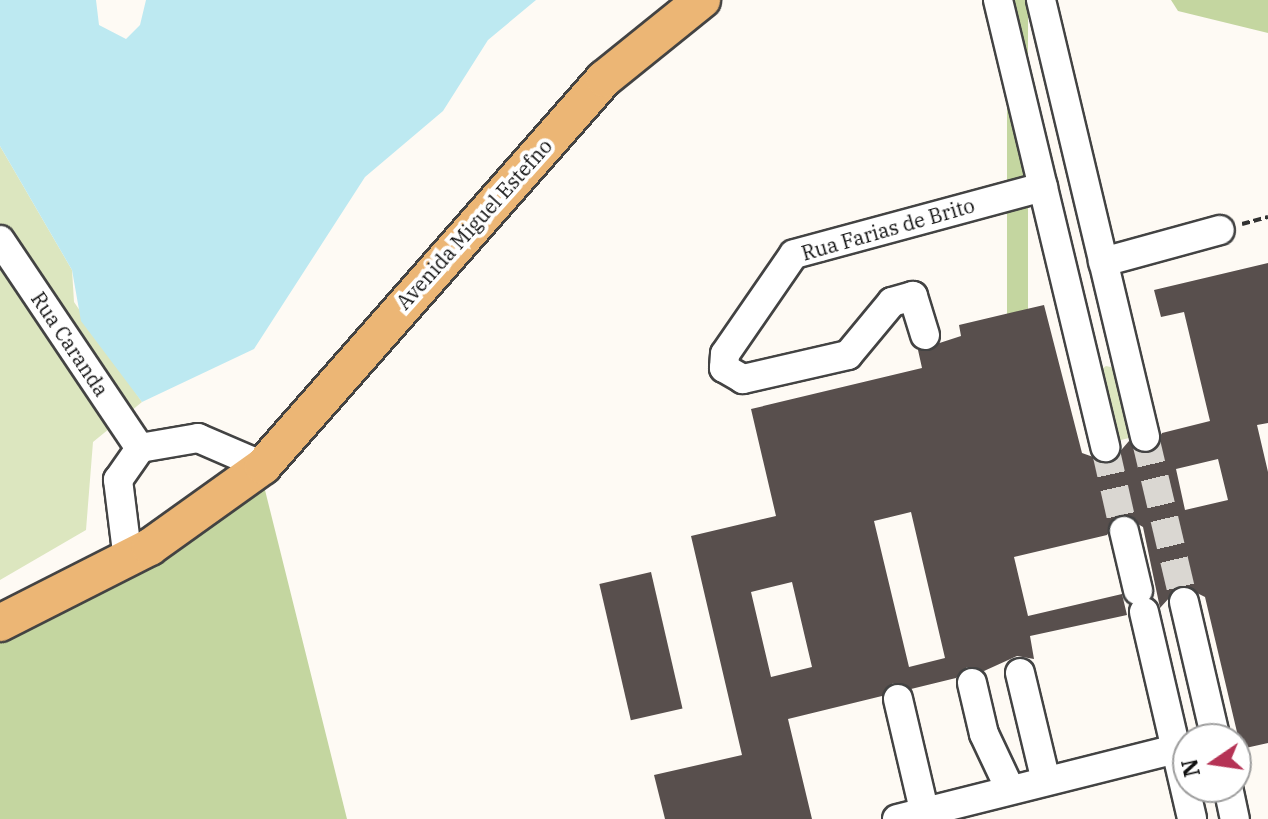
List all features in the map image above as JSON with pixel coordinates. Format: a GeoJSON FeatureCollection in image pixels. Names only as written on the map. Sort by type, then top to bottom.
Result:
{"type":"FeatureCollection","features":[{"type":"Feature","properties":{"kind":"main road","name":"Avenida Miguel Estefno"},"geometry":{"type":"LineString","coordinates":[[0,623],[128,560],[263,466],[604,79],[702,0]]}},
{"type":"Feature","properties":{"kind":"lane"},"geometry":{"type":"LineString","coordinates":[[998,0],[1105,447]]}},
{"type":"Feature","properties":{"kind":"lane"},"geometry":{"type":"LineString","coordinates":[[1041,0],[1145,437]]}},
{"type":"Feature","properties":{"kind":"lane","name":"Rua Farias de Brito"},"geometry":{"type":"LineString","coordinates":[[925,335],[913,296],[892,302],[848,355],[743,379],[724,368],[725,354],[794,254],[1043,187]]}},
{"type":"Feature","properties":{"kind":"lane"},"geometry":{"type":"LineString","coordinates":[[1103,262],[1220,230]]}},
{"type":"Feature","properties":{"kind":"lane","name":"Rua Caranda"},"geometry":{"type":"LineString","coordinates":[[0,240],[140,448]]}},
{"type":"Feature","properties":{"kind":"lane"},"geometry":{"type":"LineString","coordinates":[[1083,355],[1124,346]]}},
{"type":"Feature","properties":{"kind":"lane"},"geometry":{"type":"LineString","coordinates":[[128,560],[118,480],[140,448],[198,438],[263,466]]}},
{"type":"Feature","properties":{"kind":"lane"},"geometry":{"type":"LineString","coordinates":[[1124,531],[1172,732]]}},
{"type":"Feature","properties":{"kind":"lane"},"geometry":{"type":"LineString","coordinates":[[1184,602],[1212,723]]}},
{"type":"Feature","properties":{"kind":"lane"},"geometry":{"type":"LineString","coordinates":[[1020,673],[1046,781]]}},
{"type":"Feature","properties":{"kind":"lane"},"geometry":{"type":"LineString","coordinates":[[972,683],[984,734],[1010,789]]}},
{"type":"Feature","properties":{"kind":"lane"},"geometry":{"type":"LineString","coordinates":[[898,699],[910,814],[1172,750]]}},
{"type":"Feature","properties":{"kind":"green space"},"geometry":{"type":"Polygon","coordinates":[[[1007,0],[1028,0],[1028,353],[1007,353],[1007,0]]]}},
{"type":"Feature","properties":{"kind":"green space"},"geometry":{"type":"Polygon","coordinates":[[[1171,0],[1268,0],[1268,33],[1178,11],[1171,0]]]}},
{"type":"Feature","properties":{"kind":"green space"},"geometry":{"type":"Polygon","coordinates":[[[0,146],[72,270],[74,302],[142,402],[93,442],[86,530],[0,580],[0,146]]]}},
{"type":"Feature","properties":{"kind":"green space"},"geometry":{"type":"Polygon","coordinates":[[[1106,366],[1115,368],[1133,437],[1113,442],[1099,371],[1106,366]]]}},
{"type":"Feature","properties":{"kind":"green space"},"geometry":{"type":"Polygon","coordinates":[[[263,482],[347,819],[0,819],[0,636],[178,552],[263,482]]]}},
{"type":"Feature","properties":{"kind":"water"},"geometry":{"type":"Polygon","coordinates":[[[0,0],[96,0],[99,25],[126,39],[140,25],[146,0],[536,0],[488,40],[443,111],[365,177],[254,349],[142,402],[81,321],[72,270],[0,146],[0,0]]]}},
{"type":"Feature","properties":{"kind":"building"},"geometry":{"type":"Polygon","coordinates":[[[1268,263],[1268,423],[1257,425],[1268,472],[1268,743],[1252,747],[1252,723],[1235,723],[1205,597],[1181,585],[1160,608],[1143,527],[1121,514],[1107,535],[1014,557],[1028,616],[1122,594],[1127,615],[1030,636],[1034,659],[1017,656],[984,671],[967,667],[956,678],[911,689],[893,683],[882,696],[788,719],[812,819],[665,819],[654,775],[742,755],[691,536],[776,516],[751,409],[922,368],[918,350],[961,336],[959,325],[1044,305],[1082,453],[1110,463],[1129,441],[1150,453],[1162,433],[1210,421],[1184,312],[1161,317],[1154,290],[1268,263]],[[1218,459],[1176,469],[1185,510],[1228,500],[1218,459]],[[911,512],[874,521],[909,667],[945,658],[911,512]],[[792,582],[751,592],[771,677],[812,667],[792,582]]]}},
{"type":"Feature","properties":{"kind":"building"},"geometry":{"type":"Polygon","coordinates":[[[651,572],[682,708],[631,720],[599,584],[651,572]]]}},
{"type":"Feature","properties":{"kind":"tunnel"},"geometry":{"type":"LineString","coordinates":[[1145,437],[1184,602]]}},
{"type":"Feature","properties":{"kind":"tunnel"},"geometry":{"type":"LineString","coordinates":[[1105,447],[1124,531]]}}]}
